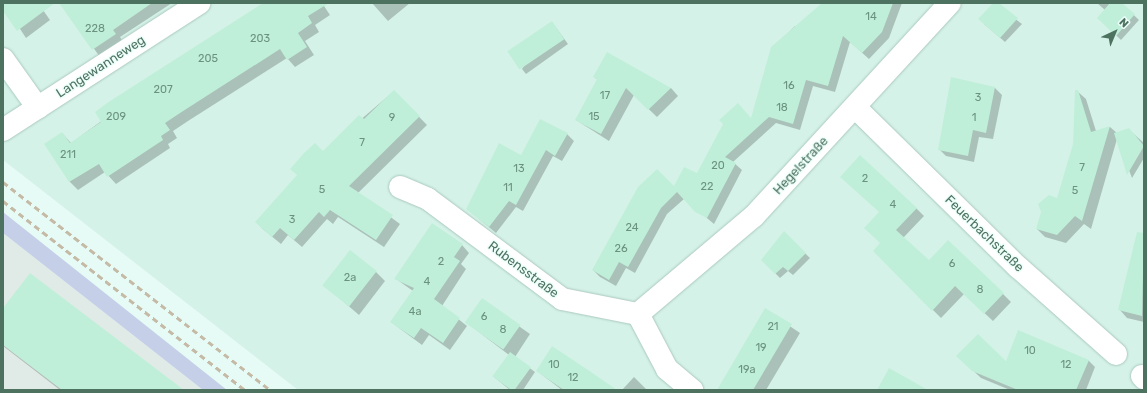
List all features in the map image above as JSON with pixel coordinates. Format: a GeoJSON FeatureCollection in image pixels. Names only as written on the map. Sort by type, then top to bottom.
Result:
{"type":"FeatureCollection","features":[{"type":"Feature","properties":{"kind":"street","name":"Langewanneweg"},"geometry":{"type":"LineString","coordinates":[[3,130],[199,3]]}},
{"type":"Feature","properties":{"kind":"street","name":"Hegelstraße"},"geometry":{"type":"LineString","coordinates":[[638,314],[754,216],[856,108],[950,3]]}},
{"type":"Feature","properties":{"kind":"street"},"geometry":{"type":"LineString","coordinates":[[3,59],[38,108]]}},
{"type":"Feature","properties":{"kind":"street","name":"Feuerbachstraße"},"geometry":{"type":"LineString","coordinates":[[856,108],[1018,267],[1116,354]]}},
{"type":"Feature","properties":{"kind":"street","name":"Rubensstraße"},"geometry":{"type":"LineString","coordinates":[[400,186],[428,199],[562,299],[638,314]]}},
{"type":"Feature","properties":{"kind":"street"},"geometry":{"type":"LineString","coordinates":[[638,314],[667,369],[692,390]]}},
{"type":"Feature","properties":{"kind":"shaded area"},"geometry":{"type":"Polygon","coordinates":[[[3,3],[1144,3],[1144,390],[298,390],[3,160],[3,3]]]}},
{"type":"Feature","properties":{"kind":"shaded area"},"geometry":{"type":"Polygon","coordinates":[[[3,212],[227,390],[203,390],[3,233],[3,212]]]}},
{"type":"Feature","properties":{"kind":"shaded area"},"geometry":{"type":"Polygon","coordinates":[[[3,233],[203,390],[3,390],[3,233]]]}},
{"type":"Feature","properties":{"kind":"building"},"geometry":{"type":"Polygon","coordinates":[[[3,3],[55,3],[17,31],[3,11],[3,3]]]}},
{"type":"Feature","properties":{"kind":"building"},"geometry":{"type":"Polygon","coordinates":[[[59,3],[152,3],[113,30],[116,34],[92,50],[59,3]]]}},
{"type":"Feature","properties":{"kind":"building"},"geometry":{"type":"Polygon","coordinates":[[[263,3],[329,3],[308,16],[312,23],[298,33],[307,47],[287,60],[280,49],[180,113],[165,123],[170,130],[161,136],[163,140],[107,177],[99,164],[69,182],[44,144],[62,132],[70,143],[101,122],[95,112],[107,103],[263,3]]]}},
{"type":"Feature","properties":{"kind":"building"},"geometry":{"type":"Polygon","coordinates":[[[822,3],[893,3],[882,32],[862,53],[843,36],[828,86],[806,80],[793,124],[769,117],[725,157],[736,163],[707,218],[695,212],[677,192],[661,208],[628,267],[619,262],[609,280],[592,270],[638,187],[657,169],[674,186],[684,167],[697,173],[723,124],[719,120],[738,103],[751,118],[771,47],[822,3]]]}},
{"type":"Feature","properties":{"kind":"building"},"geometry":{"type":"Polygon","coordinates":[[[993,3],[999,3],[1018,18],[1000,38],[978,19],[993,3]]]}},
{"type":"Feature","properties":{"kind":"building"},"geometry":{"type":"Polygon","coordinates":[[[1110,3],[1122,3],[1135,14],[1116,36],[1097,18],[1110,3]]]}},
{"type":"Feature","properties":{"kind":"building"},"geometry":{"type":"Polygon","coordinates":[[[552,21],[564,39],[520,69],[507,51],[552,21]]]}},
{"type":"Feature","properties":{"kind":"building"},"geometry":{"type":"Polygon","coordinates":[[[607,52],[671,88],[648,110],[626,88],[601,134],[575,120],[597,79],[593,77],[607,52]]]}},
{"type":"Feature","properties":{"kind":"building"},"geometry":{"type":"Polygon","coordinates":[[[951,77],[995,87],[986,133],[973,130],[968,156],[938,150],[951,77]]]}},
{"type":"Feature","properties":{"kind":"building"},"geometry":{"type":"Polygon","coordinates":[[[394,90],[420,116],[349,186],[393,215],[376,240],[330,210],[324,217],[319,212],[294,240],[280,228],[272,237],[255,222],[297,175],[290,169],[304,153],[315,143],[323,151],[359,115],[364,119],[394,90]]]}},
{"type":"Feature","properties":{"kind":"building"},"geometry":{"type":"Polygon","coordinates":[[[1075,90],[1078,90],[1091,132],[1110,126],[1082,221],[1075,216],[1057,235],[1036,229],[1041,212],[1038,204],[1049,195],[1057,198],[1073,144],[1075,90]]]}},
{"type":"Feature","properties":{"kind":"building"},"geometry":{"type":"Polygon","coordinates":[[[540,119],[568,133],[555,156],[546,150],[516,205],[509,201],[489,227],[466,209],[499,143],[521,155],[540,119]]]}},
{"type":"Feature","properties":{"kind":"building"},"geometry":{"type":"Polygon","coordinates":[[[1129,128],[1144,146],[1127,175],[1114,133],[1129,128]]]}},
{"type":"Feature","properties":{"kind":"building"},"geometry":{"type":"Polygon","coordinates":[[[860,155],[917,208],[896,230],[929,260],[948,240],[1004,293],[984,314],[955,286],[932,311],[873,251],[880,243],[864,228],[879,212],[840,177],[860,155]]]}},
{"type":"Feature","properties":{"kind":"building"},"geometry":{"type":"Polygon","coordinates":[[[432,223],[463,244],[454,257],[460,261],[434,299],[460,318],[443,343],[421,328],[414,338],[390,322],[414,288],[394,279],[432,223]]]}},
{"type":"Feature","properties":{"kind":"building"},"geometry":{"type":"Polygon","coordinates":[[[784,231],[806,253],[788,271],[783,267],[775,274],[761,260],[784,231]]]}},
{"type":"Feature","properties":{"kind":"building"},"geometry":{"type":"Polygon","coordinates":[[[1137,232],[1144,233],[1142,316],[1118,310],[1137,232]]]}},
{"type":"Feature","properties":{"kind":"building"},"geometry":{"type":"Polygon","coordinates":[[[350,250],[377,271],[349,306],[322,285],[350,250]]]}},
{"type":"Feature","properties":{"kind":"building"},"geometry":{"type":"Polygon","coordinates":[[[30,273],[184,390],[62,390],[3,345],[3,308],[30,273]]]}},
{"type":"Feature","properties":{"kind":"building"},"geometry":{"type":"Polygon","coordinates":[[[482,298],[521,325],[503,350],[465,323],[482,298]]]}},
{"type":"Feature","properties":{"kind":"building"},"geometry":{"type":"Polygon","coordinates":[[[765,308],[792,324],[753,390],[717,390],[765,308]]]}},
{"type":"Feature","properties":{"kind":"building"},"geometry":{"type":"Polygon","coordinates":[[[1018,330],[1089,360],[1076,390],[1018,390],[972,371],[956,356],[978,334],[1006,361],[1018,330]]]}},
{"type":"Feature","properties":{"kind":"building"},"geometry":{"type":"Polygon","coordinates":[[[552,346],[617,390],[564,390],[536,371],[552,346]]]}},
{"type":"Feature","properties":{"kind":"building"},"geometry":{"type":"Polygon","coordinates":[[[510,352],[531,367],[515,390],[511,390],[492,376],[510,352]]]}},
{"type":"Feature","properties":{"kind":"building"},"geometry":{"type":"Polygon","coordinates":[[[889,368],[928,390],[877,390],[889,368]]]}},
{"type":"Feature","properties":{"kind":"railway"},"geometry":{"type":"LineString","coordinates":[[3,182],[270,390]]}},
{"type":"Feature","properties":{"kind":"railway"},"geometry":{"type":"LineString","coordinates":[[3,201],[245,390]]}}]}
